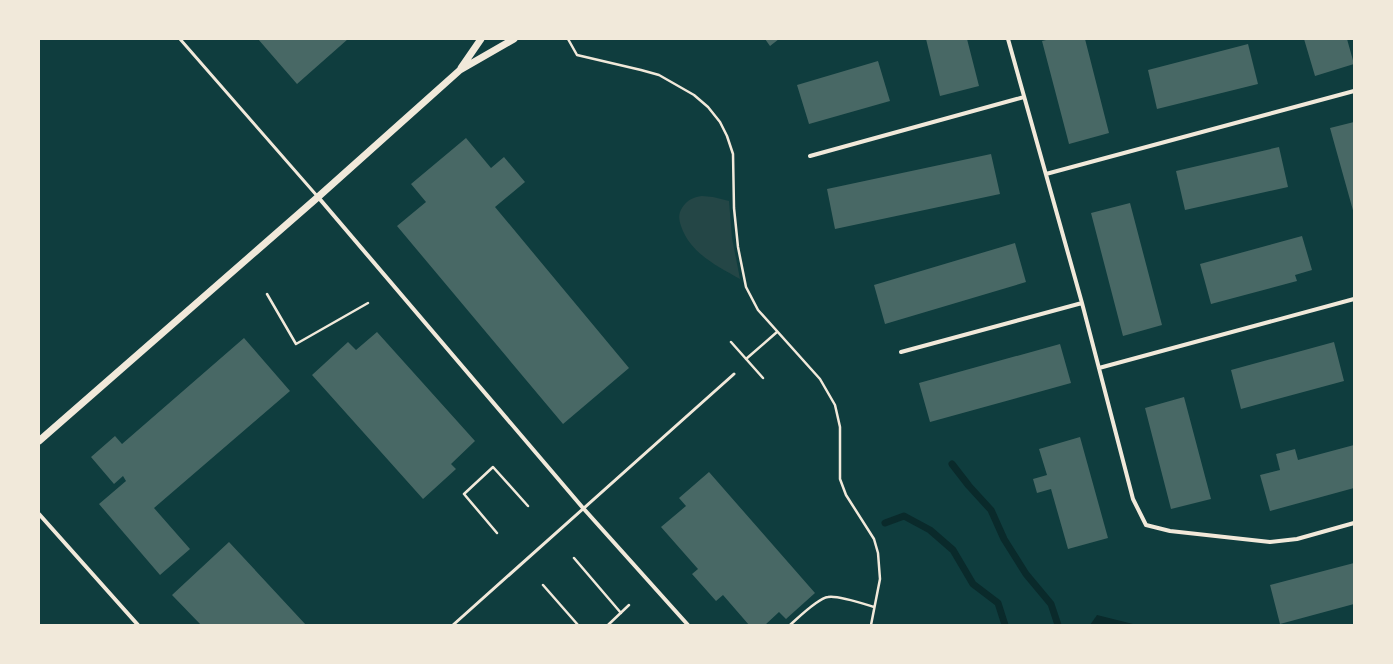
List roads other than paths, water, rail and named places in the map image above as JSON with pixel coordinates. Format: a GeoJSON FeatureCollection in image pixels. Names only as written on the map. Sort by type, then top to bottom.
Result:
{"type":"FeatureCollection","features":[{"type":"Feature","properties":{"kind":"street"},"geometry":{"type":"LineString","coordinates":[[460,70],[481,39]]}},
{"type":"Feature","properties":{"kind":"street"},"geometry":{"type":"LineString","coordinates":[[39,441],[318,197],[460,70],[514,39]]}},
{"type":"Feature","properties":{"kind":"street"},"geometry":{"type":"LineString","coordinates":[[1008,39],[1082,303],[1133,499],[1146,525],[1170,531],[1270,542],[1297,539],[1354,523]]}},
{"type":"Feature","properties":{"kind":"street"},"geometry":{"type":"LineString","coordinates":[[1046,174],[1354,91]]}},
{"type":"Feature","properties":{"kind":"street"},"geometry":{"type":"LineString","coordinates":[[810,156],[1024,97]]}},
{"type":"Feature","properties":{"kind":"street"},"geometry":{"type":"LineString","coordinates":[[318,197],[583,508],[688,625]]}},
{"type":"Feature","properties":{"kind":"street"},"geometry":{"type":"LineString","coordinates":[[1099,368],[1354,299]]}},
{"type":"Feature","properties":{"kind":"street"},"geometry":{"type":"LineString","coordinates":[[901,352],[1082,303]]}},
{"type":"Feature","properties":{"kind":"street"},"geometry":{"type":"LineString","coordinates":[[39,514],[138,625]]}},
{"type":"Feature","properties":{"kind":"lane"},"geometry":{"type":"LineString","coordinates":[[180,39],[318,197]]}},
{"type":"Feature","properties":{"kind":"lane"},"geometry":{"type":"LineString","coordinates":[[453,625],[734,374]]}},
{"type":"Feature","properties":{"kind":"waterway"},"geometry":{"type":"LineString","coordinates":[[952,464],[969,486],[991,510],[1004,539],[1026,574],[1051,604],[1058,625]]}},
{"type":"Feature","properties":{"kind":"waterway"},"geometry":{"type":"LineString","coordinates":[[885,523],[904,516],[930,530],[953,550],[973,584],[998,603],[1005,625]]}}]}
